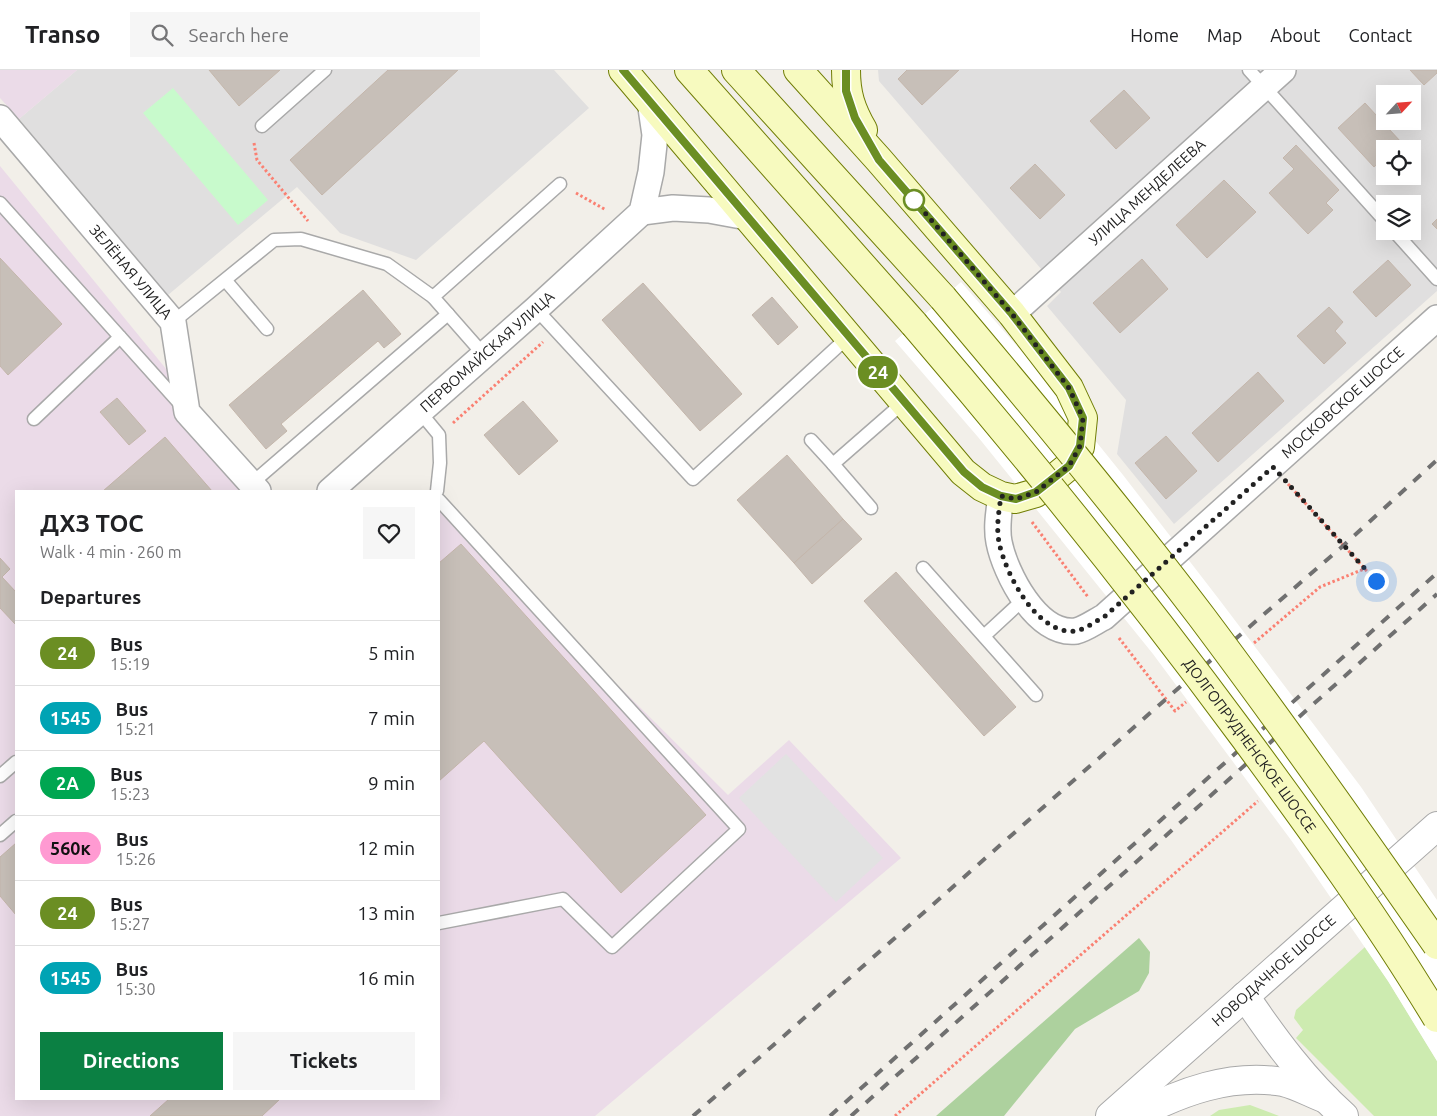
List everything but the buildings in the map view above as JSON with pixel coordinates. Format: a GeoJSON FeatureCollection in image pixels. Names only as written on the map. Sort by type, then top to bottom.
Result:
{"type":"FeatureCollection","features":[{"type":"Feature","properties":{"kind":"main road"},"geometry":{"type":"LineString","coordinates":[[623,70],[964,472],[982,487],[1001,496],[1016,499],[1036,492],[1069,466],[1080,446],[1083,418],[1069,388],[1012,314],[879,160],[798,70]]}},
{"type":"Feature","properties":{"kind":"main road","name":"ДОЛГОПРУДНЕНСКОЕ ШОССЕ"},"geometry":{"type":"LineString","coordinates":[[689,70],[997,420],[1170,638],[1308,825],[1408,969],[1437,1018]]}},
{"type":"Feature","properties":{"kind":"main road"},"geometry":{"type":"LineString","coordinates":[[736,70],[942,298],[1026,396],[1200,615],[1339,803],[1437,945]]}},
{"type":"Feature","properties":{"kind":"main road"},"geometry":{"type":"LineString","coordinates":[[846,70],[846,91],[855,118],[879,160]]}},
{"type":"Feature","properties":{"kind":"street","name":"УЛИЦА МЕНДЕЛЕЕВА"},"geometry":{"type":"LineString","coordinates":[[1012,314],[1257,78],[1283,70]]}},
{"type":"Feature","properties":{"kind":"street"},"geometry":{"type":"LineString","coordinates":[[650,100],[655,135],[651,172],[642,212],[673,208],[709,210],[747,217]]}},
{"type":"Feature","properties":{"kind":"street","name":"ЗЕЛЁНАЯ УЛИЦА"},"geometry":{"type":"LineString","coordinates":[[0,118],[173,322],[187,412]]}},
{"type":"Feature","properties":{"kind":"street","name":"ПЕРВОМАЙСКАЯ УЛИЦА"},"geometry":{"type":"LineString","coordinates":[[331,490],[536,309],[642,212]]}},
{"type":"Feature","properties":{"kind":"street","name":"МОСКОВСКОЕ ШОССЕ"},"geometry":{"type":"LineString","coordinates":[[1001,496],[998,513],[999,541],[1008,570],[1024,598],[1044,621],[1062,630],[1077,631],[1104,617],[1437,318]]}},
{"type":"Feature","properties":{"kind":"street"},"geometry":{"type":"LineString","coordinates":[[187,412],[254,487]]}},
{"type":"Feature","properties":{"kind":"street","name":"НОВОДАЧНОЕ ШОССЕ"},"geometry":{"type":"LineString","coordinates":[[1110,1116],[1245,996],[1434,833]]}},
{"type":"Feature","properties":{"kind":"street"},"geometry":{"type":"LineString","coordinates":[[1245,996],[1275,1041],[1335,1108]]}},
{"type":"Feature","properties":{"kind":"street"},"geometry":{"type":"LineString","coordinates":[[1135,1116],[1178,1096],[1207,1086],[1247,1080],[1284,1082],[1335,1108]]}},
{"type":"Feature","properties":{"kind":"lane"},"geometry":{"type":"LineString","coordinates":[[262,126],[325,70]]}},
{"type":"Feature","properties":{"kind":"lane"},"geometry":{"type":"LineString","coordinates":[[1257,78],[1376,211]]}},
{"type":"Feature","properties":{"kind":"lane"},"geometry":{"type":"LineString","coordinates":[[433,297],[560,184]]}},
{"type":"Feature","properties":{"kind":"lane"},"geometry":{"type":"LineString","coordinates":[[0,203],[187,412]]}},
{"type":"Feature","properties":{"kind":"lane"},"geometry":{"type":"LineString","coordinates":[[173,322],[226,281],[274,240],[301,239],[388,264],[433,297],[484,355]]}},
{"type":"Feature","properties":{"kind":"lane"},"geometry":{"type":"LineString","coordinates":[[1402,240],[1437,278]]}},
{"type":"Feature","properties":{"kind":"lane"},"geometry":{"type":"LineString","coordinates":[[226,281],[267,330]]}},
{"type":"Feature","properties":{"kind":"lane"},"geometry":{"type":"LineString","coordinates":[[536,309],[693,479],[848,337]]}},
{"type":"Feature","properties":{"kind":"lane"},"geometry":{"type":"LineString","coordinates":[[254,487],[448,314]]}},
{"type":"Feature","properties":{"kind":"lane"},"geometry":{"type":"LineString","coordinates":[[34,419],[120,337]]}},
{"type":"Feature","properties":{"kind":"lane"},"geometry":{"type":"LineString","coordinates":[[832,464],[904,402]]}},
{"type":"Feature","properties":{"kind":"lane"},"geometry":{"type":"LineString","coordinates":[[420,412],[439,435],[440,463],[437,490]]}},
{"type":"Feature","properties":{"kind":"lane"},"geometry":{"type":"LineString","coordinates":[[811,440],[871,508]]}},
{"type":"Feature","properties":{"kind":"lane"},"geometry":{"type":"LineString","coordinates":[[440,501],[740,830],[612,947],[563,899],[440,923]]}},
{"type":"Feature","properties":{"kind":"lane"},"geometry":{"type":"LineString","coordinates":[[923,568],[1036,695]]}},
{"type":"Feature","properties":{"kind":"lane"},"geometry":{"type":"LineString","coordinates":[[984,636],[1024,598]]}},
{"type":"Feature","properties":{"kind":"lane"},"geometry":{"type":"LineString","coordinates":[[0,776],[15,763]]}},
{"type":"Feature","properties":{"kind":"lane"},"geometry":{"type":"LineString","coordinates":[[0,835],[15,822]]}},
{"type":"Feature","properties":{"kind":"path"},"geometry":{"type":"LineString","coordinates":[[262,126],[255,137],[254,147],[257,160],[329,246]]}},
{"type":"Feature","properties":{"kind":"path"},"geometry":{"type":"LineString","coordinates":[[560,184],[606,210]]}},
{"type":"Feature","properties":{"kind":"path"},"geometry":{"type":"LineString","coordinates":[[439,435],[555,330]]}},
{"type":"Feature","properties":{"kind":"path"},"geometry":{"type":"LineString","coordinates":[[1273,467],[1383,589]]}},
{"type":"Feature","properties":{"kind":"path"},"geometry":{"type":"LineString","coordinates":[[1248,648],[1320,586],[1364,569]]}},
{"type":"Feature","properties":{"kind":"path"},"geometry":{"type":"LineString","coordinates":[[895,1116],[1258,800]]}},
{"type":"Feature","properties":{"kind":"shaded area"},"geometry":{"type":"Polygon","coordinates":[[[0,70],[77,70],[19,119],[0,98],[0,70]]]}},
{"type":"Feature","properties":{"kind":"shaded area"},"geometry":{"type":"Polygon","coordinates":[[[77,70],[554,70],[589,108],[416,260],[340,233],[297,187],[168,295],[19,119],[77,70]]]}},
{"type":"Feature","properties":{"kind":"shaded area"},"geometry":{"type":"Polygon","coordinates":[[[878,70],[1437,70],[1437,291],[1174,524],[1117,454],[1126,400],[1047,306],[1061,292],[879,81],[878,70]]]}},
{"type":"Feature","properties":{"kind":"shaded area"},"geometry":{"type":"Polygon","coordinates":[[[0,166],[265,490],[15,490],[15,1100],[440,1100],[440,508],[728,795],[789,740],[901,858],[595,1116],[0,1116],[0,166]]]}},
{"type":"Feature","properties":{"kind":"shaded area"},"geometry":{"type":"Polygon","coordinates":[[[786,754],[883,858],[836,902],[739,798],[786,754]]]}},
{"type":"Feature","properties":{"kind":"green space"},"geometry":{"type":"Polygon","coordinates":[[[173,88],[268,200],[238,225],[143,113],[173,88]]]}},
{"type":"Feature","properties":{"kind":"green space"},"geometry":{"type":"Polygon","coordinates":[[[1139,938],[1150,952],[1149,973],[1139,991],[1075,1029],[1004,1116],[936,1116],[1139,938]]]}},
{"type":"Feature","properties":{"kind":"green space"},"geometry":{"type":"Polygon","coordinates":[[[1365,947],[1437,1061],[1437,1116],[1374,1116],[1296,1038],[1303,1030],[1294,1018],[1296,1010],[1365,947]]]}},
{"type":"Feature","properties":{"kind":"green space"},"geometry":{"type":"Polygon","coordinates":[[[1250,1105],[1279,1116],[1210,1116],[1219,1110],[1250,1105]]]}},
{"type":"Feature","properties":{"kind":"pier"},"geometry":{"type":"Polygon","coordinates":[[[961,282],[1044,377],[1218,598],[1361,787],[1437,900],[1437,1061],[1388,981],[1291,840],[1153,654],[978,437],[895,341],[961,282]]]}},
{"type":"Feature","properties":{"kind":"railway"},"geometry":{"type":"LineString","coordinates":[[693,1116],[1166,699],[1344,545],[1437,460]]}},
{"type":"Feature","properties":{"kind":"railway"},"geometry":{"type":"LineString","coordinates":[[830,1116],[1437,573]]}},
{"type":"Feature","properties":{"kind":"railway"},"geometry":{"type":"LineString","coordinates":[[851,1116],[1437,594]]}},
{"type":"Feature","properties":{"kind":"bus line","name":"24"},"geometry":{"type":"LineString","coordinates":[[623,70],[964,472],[982,487],[1001,496],[1016,499],[1036,492],[1054,480],[1069,466],[1080,446],[1083,418],[1069,388],[1012,314],[879,160],[855,118],[846,91],[846,70]]}},
{"type":"Feature","properties":{"kind":"route"},"geometry":{"type":"LineString","coordinates":[[914,200],[1012,314],[1069,388],[1083,418],[1080,446],[1069,466],[1054,480],[1036,492],[1016,499],[1001,496],[998,513],[999,541],[1008,570],[1024,598],[1044,621],[1062,630],[1077,631],[1104,617],[1273,467],[1376,581]]}}]}
